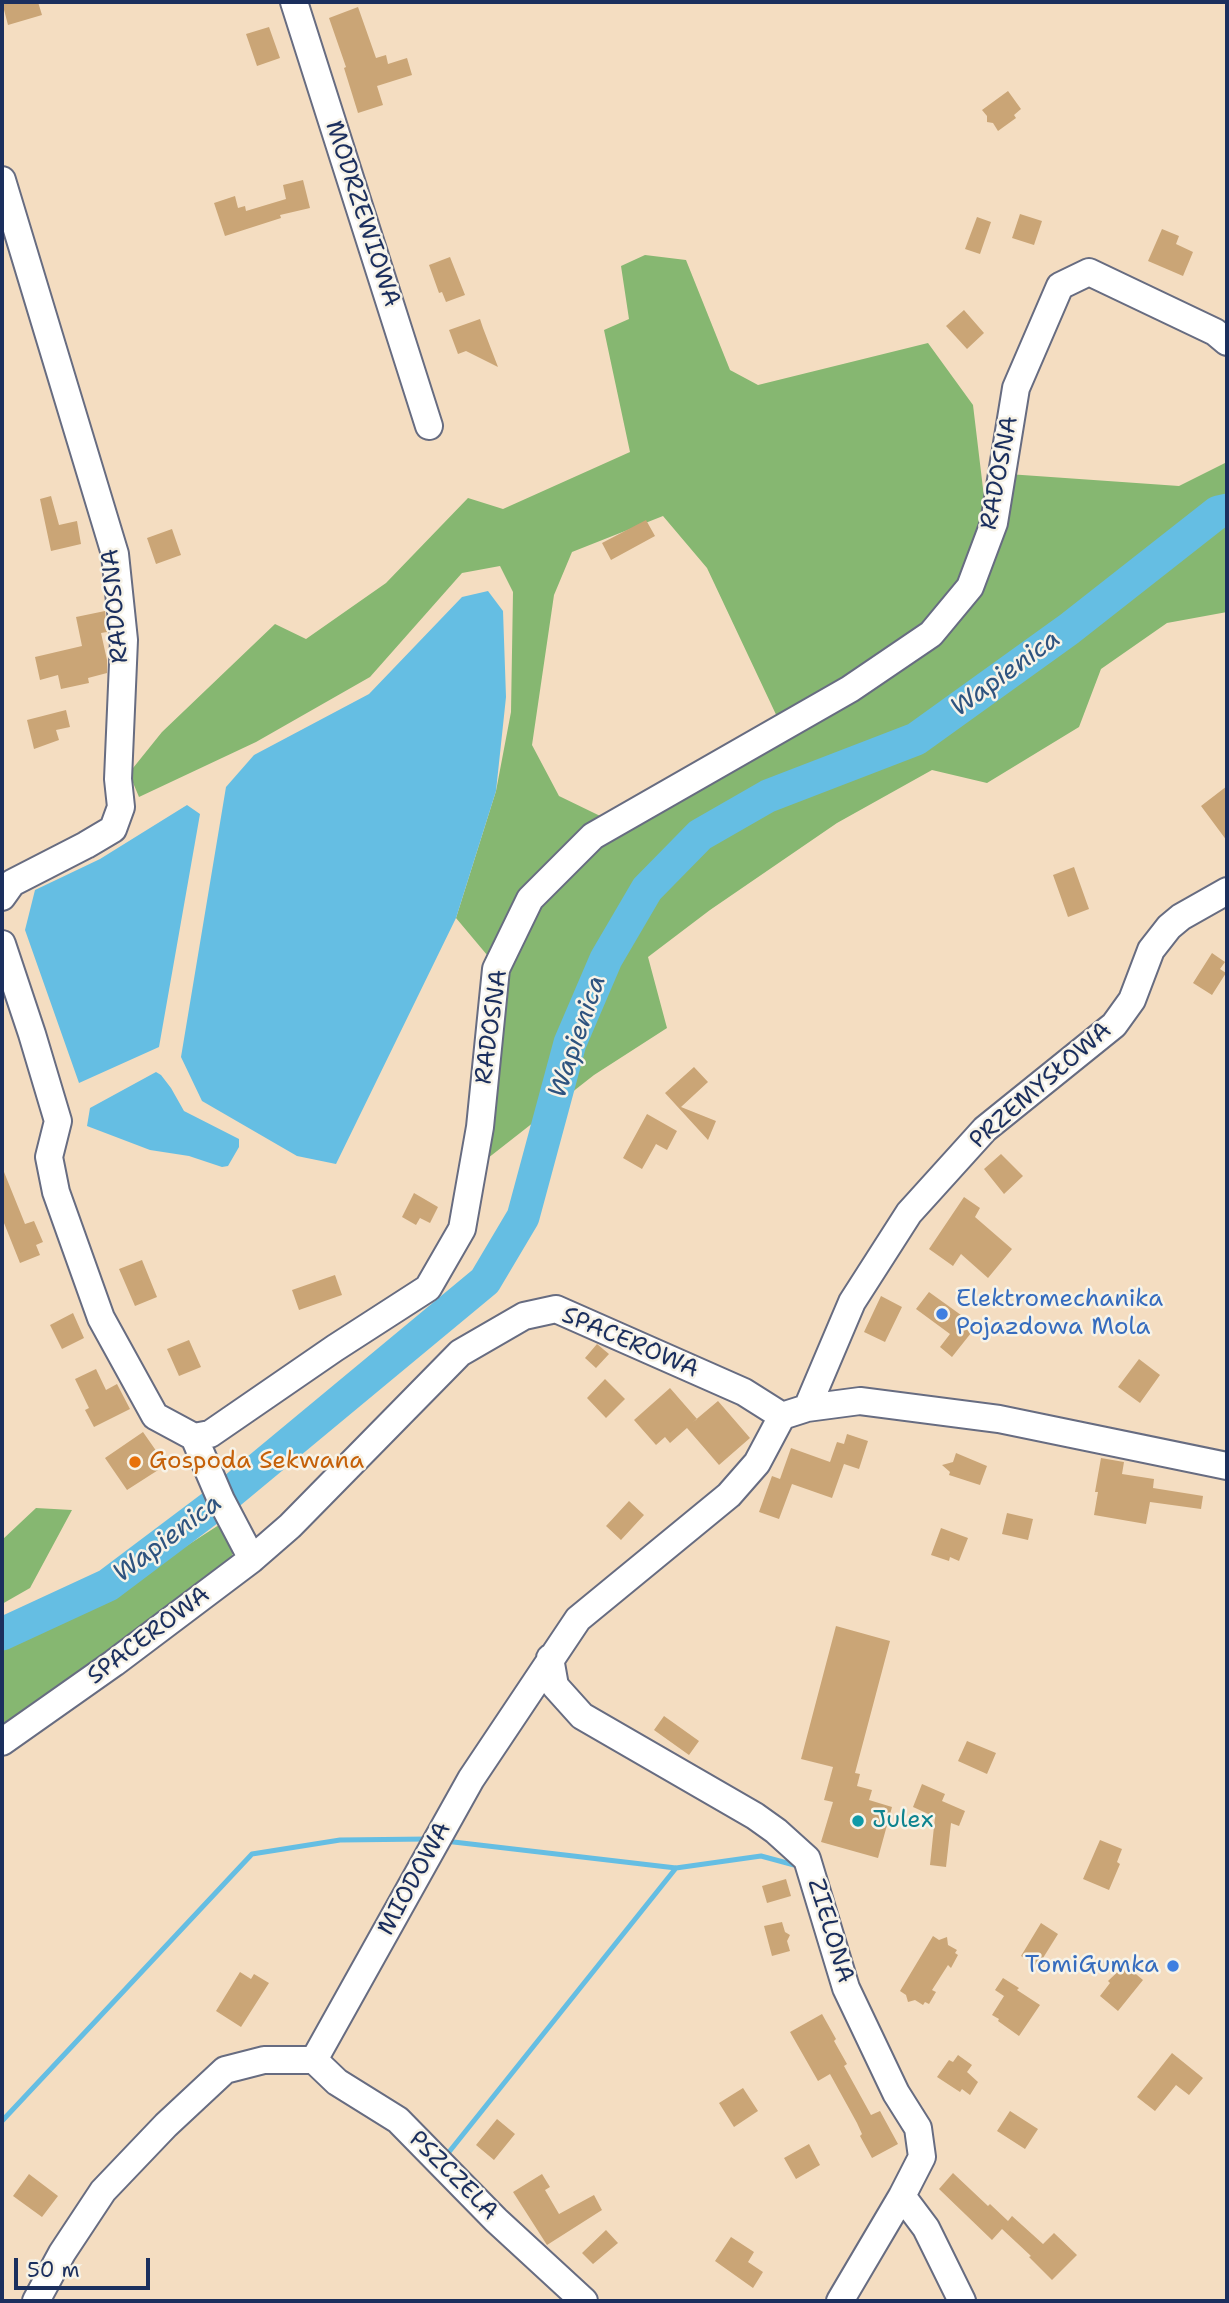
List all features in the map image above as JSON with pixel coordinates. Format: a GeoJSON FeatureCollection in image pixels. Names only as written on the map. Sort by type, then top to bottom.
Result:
{"type":"FeatureCollection","features":[{"type":"Feature","properties":{"kind":"street","name":"MODRZEWIOWA"},"geometry":{"type":"LineString","coordinates":[[294,2],[429,426]]}},
{"type":"Feature","properties":{"kind":"street","name":"RADOSNA"},"geometry":{"type":"LineString","coordinates":[[2,180],[115,554],[124,640],[118,779],[121,807],[113,829],[12,883],[2,897]]}},
{"type":"Feature","properties":{"kind":"street","name":"RADOSNA"},"geometry":{"type":"LineString","coordinates":[[194,1437],[210,1434],[428,1287],[462,1229],[480,1127],[496,969],[530,899],[593,836],[850,689],[931,634],[970,587],[994,523],[1016,387],[1060,286],[1089,272],[1215,332],[1227,342]]}},
{"type":"Feature","properties":{"kind":"street","name":"PRZEMYSŁOWA"},"geometry":{"type":"LineString","coordinates":[[794,1412],[852,1302],[908,1213],[985,1129],[1114,1025],[1132,1000],[1151,950],[1168,927],[1227,891]]}},
{"type":"Feature","properties":{"kind":"street"},"geometry":{"type":"LineString","coordinates":[[2,944],[33,1034],[58,1121],[49,1157],[56,1192],[101,1318],[155,1416],[194,1437],[220,1500],[252,1559]]}},
{"type":"Feature","properties":{"kind":"street","name":"SPACEROWA"},"geometry":{"type":"LineString","coordinates":[[2,1742],[114,1663],[252,1559],[290,1526],[460,1353],[523,1316],[556,1309],[794,1412]]}},
{"type":"Feature","properties":{"kind":"street"},"geometry":{"type":"LineString","coordinates":[[794,1412],[860,1401],[987,1418],[1227,1466]]}},
{"type":"Feature","properties":{"kind":"street","name":"MIODOWA"},"geometry":{"type":"LineString","coordinates":[[314,2060],[471,1779],[578,1619],[729,1495],[757,1463],[794,1412]]}},
{"type":"Feature","properties":{"kind":"street","name":"ZIELONA"},"geometry":{"type":"LineString","coordinates":[[550,1658],[555,1686],[582,1716],[755,1816],[776,1830],[807,1859],[846,1988],[896,2093],[918,2128],[922,2157],[840,2301]]}},
{"type":"Feature","properties":{"kind":"street"},"geometry":{"type":"LineString","coordinates":[[36,2301],[62,2253],[103,2191],[166,2125],[225,2070],[264,2060],[314,2060]]}},
{"type":"Feature","properties":{"kind":"street","name":"PSZCZELA"},"geometry":{"type":"LineString","coordinates":[[314,2060],[337,2082],[398,2120],[496,2220],[584,2301]]}},
{"type":"Feature","properties":{"kind":"street"},"geometry":{"type":"LineString","coordinates":[[902,2196],[926,2228],[962,2301]]}},
{"type":"Feature","properties":{"kind":"green space"},"geometry":{"type":"Polygon","coordinates":[[[645,255],[686,260],[730,370],[758,385],[928,343],[973,405],[987,522],[964,584],[926,632],[780,723],[707,568],[663,516],[572,552],[554,595],[532,745],[559,796],[627,829],[852,695],[932,640],[974,590],[1000,524],[1008,474],[1179,486],[1227,462],[1227,612],[1167,623],[1101,669],[1079,727],[987,783],[932,770],[837,823],[710,910],[648,957],[667,1028],[594,1075],[483,1162],[503,974],[456,918],[496,791],[511,712],[513,592],[500,566],[462,573],[370,677],[256,742],[139,797],[129,773],[162,732],[275,624],[306,639],[386,583],[468,498],[503,509],[630,452],[604,330],[629,319],[621,266],[645,255]]]}},
{"type":"Feature","properties":{"kind":"green space"},"geometry":{"type":"Polygon","coordinates":[[[36,1508],[72,1510],[30,1588],[2,1604],[2,1540],[36,1508]]]}},
{"type":"Feature","properties":{"kind":"green space"},"geometry":{"type":"Polygon","coordinates":[[[222,1523],[235,1548],[224,1575],[2,1735],[2,1649],[95,1605],[222,1523]]]}},
{"type":"Feature","properties":{"kind":"water"},"geometry":{"type":"Polygon","coordinates":[[[488,591],[503,611],[506,697],[496,791],[456,918],[336,1164],[297,1156],[202,1101],[181,1057],[226,787],[254,755],[369,694],[462,597],[488,591]]]}},
{"type":"Feature","properties":{"kind":"water"},"geometry":{"type":"Polygon","coordinates":[[[187,805],[200,814],[159,1047],[79,1083],[25,930],[35,890],[100,859],[187,805]]]}},
{"type":"Feature","properties":{"kind":"water"},"geometry":{"type":"Polygon","coordinates":[[[156,1072],[171,1088],[184,1111],[239,1139],[239,1147],[228,1166],[222,1167],[189,1156],[150,1150],[87,1126],[90,1108],[156,1072]]]}},
{"type":"Feature","properties":{"kind":"building"},"geometry":{"type":"Polygon","coordinates":[[[2,2],[38,2],[42,15],[8,25],[2,2]]]}},
{"type":"Feature","properties":{"kind":"building"},"geometry":{"type":"Polygon","coordinates":[[[358,7],[376,58],[386,55],[388,64],[407,58],[412,75],[377,86],[383,105],[358,113],[329,18],[358,7]]]}},
{"type":"Feature","properties":{"kind":"building"},"geometry":{"type":"Polygon","coordinates":[[[269,27],[280,58],[257,66],[246,34],[269,27]]]}},
{"type":"Feature","properties":{"kind":"building"},"geometry":{"type":"Polygon","coordinates":[[[1008,91],[1021,109],[1014,115],[1016,118],[998,131],[993,123],[987,122],[987,116],[982,110],[1008,91]]]}},
{"type":"Feature","properties":{"kind":"building"},"geometry":{"type":"Polygon","coordinates":[[[303,180],[310,208],[280,215],[281,218],[225,236],[214,203],[235,196],[238,208],[245,206],[246,211],[286,199],[283,185],[303,180]]]}},
{"type":"Feature","properties":{"kind":"building"},"geometry":{"type":"Polygon","coordinates":[[[1020,214],[1042,221],[1034,245],[1012,238],[1020,214]]]}},
{"type":"Feature","properties":{"kind":"building"},"geometry":{"type":"Polygon","coordinates":[[[977,217],[991,222],[980,254],[965,249],[977,217]]]}},
{"type":"Feature","properties":{"kind":"building"},"geometry":{"type":"Polygon","coordinates":[[[1162,229],[1179,236],[1176,244],[1193,252],[1183,276],[1148,261],[1162,229]]]}},
{"type":"Feature","properties":{"kind":"building"},"geometry":{"type":"Polygon","coordinates":[[[450,257],[465,295],[446,302],[442,292],[439,293],[429,265],[450,257]]]}},
{"type":"Feature","properties":{"kind":"building"},"geometry":{"type":"Polygon","coordinates":[[[964,310],[984,333],[967,349],[946,326],[964,310]]]}},
{"type":"Feature","properties":{"kind":"building"},"geometry":{"type":"Polygon","coordinates":[[[480,319],[498,367],[466,351],[458,354],[449,330],[480,319]]]}},
{"type":"Feature","properties":{"kind":"building"},"geometry":{"type":"Polygon","coordinates":[[[51,496],[59,525],[77,521],[81,544],[51,551],[40,499],[51,496]]]}},
{"type":"Feature","properties":{"kind":"building"},"geometry":{"type":"Polygon","coordinates":[[[646,520],[655,536],[611,560],[602,543],[646,520]]]}},
{"type":"Feature","properties":{"kind":"building"},"geometry":{"type":"Polygon","coordinates":[[[172,529],[181,555],[156,564],[147,538],[172,529]]]}},
{"type":"Feature","properties":{"kind":"building"},"geometry":{"type":"Polygon","coordinates":[[[105,611],[107,632],[101,633],[107,673],[88,678],[89,683],[61,689],[58,675],[40,680],[35,657],[82,646],[76,617],[105,611]]]}},
{"type":"Feature","properties":{"kind":"building"},"geometry":{"type":"Polygon","coordinates":[[[66,710],[70,727],[56,730],[59,740],[34,749],[27,720],[66,710]]]}},
{"type":"Feature","properties":{"kind":"building"},"geometry":{"type":"Polygon","coordinates":[[[1227,786],[1227,841],[1201,806],[1227,786]]]}},
{"type":"Feature","properties":{"kind":"building"},"geometry":{"type":"Polygon","coordinates":[[[1074,867],[1089,909],[1068,917],[1053,875],[1074,867]]]}},
{"type":"Feature","properties":{"kind":"building"},"geometry":{"type":"Polygon","coordinates":[[[1212,953],[1225,962],[1220,969],[1226,973],[1212,995],[1193,983],[1212,953]]]}},
{"type":"Feature","properties":{"kind":"building"},"geometry":{"type":"Polygon","coordinates":[[[694,1067],[708,1082],[681,1107],[716,1121],[708,1140],[665,1093],[694,1067]]]}},
{"type":"Feature","properties":{"kind":"building"},"geometry":{"type":"Polygon","coordinates":[[[647,1114],[677,1131],[667,1150],[656,1144],[642,1169],[623,1158],[647,1114]]]}},
{"type":"Feature","properties":{"kind":"building"},"geometry":{"type":"Polygon","coordinates":[[[1001,1154],[1023,1176],[1004,1194],[984,1169],[1001,1154]]]}},
{"type":"Feature","properties":{"kind":"building"},"geometry":{"type":"Polygon","coordinates":[[[2,1167],[25,1224],[34,1221],[43,1242],[36,1245],[40,1255],[20,1263],[2,1218],[2,1167]]]}},
{"type":"Feature","properties":{"kind":"building"},"geometry":{"type":"Polygon","coordinates":[[[414,1193],[438,1207],[430,1223],[420,1218],[416,1225],[402,1217],[414,1193]]]}},
{"type":"Feature","properties":{"kind":"building"},"geometry":{"type":"Polygon","coordinates":[[[964,1197],[980,1208],[975,1217],[1012,1249],[988,1278],[961,1254],[953,1266],[929,1249],[964,1197]]]}},
{"type":"Feature","properties":{"kind":"building"},"geometry":{"type":"Polygon","coordinates":[[[142,1260],[157,1297],[135,1306],[119,1269],[142,1260]]]}},
{"type":"Feature","properties":{"kind":"building"},"geometry":{"type":"Polygon","coordinates":[[[335,1275],[342,1295],[299,1310],[292,1290],[335,1275]]]}},
{"type":"Feature","properties":{"kind":"building"},"geometry":{"type":"Polygon","coordinates":[[[929,1292],[961,1315],[956,1321],[971,1333],[952,1357],[940,1347],[950,1334],[916,1309],[929,1292]]]}},
{"type":"Feature","properties":{"kind":"building"},"geometry":{"type":"Polygon","coordinates":[[[881,1296],[902,1307],[885,1342],[864,1332],[881,1296]]]}},
{"type":"Feature","properties":{"kind":"building"},"geometry":{"type":"Polygon","coordinates":[[[73,1313],[84,1338],[62,1349],[50,1325],[73,1313]]]}},
{"type":"Feature","properties":{"kind":"building"},"geometry":{"type":"Polygon","coordinates":[[[189,1340],[201,1367],[179,1376],[167,1349],[189,1340]]]}},
{"type":"Feature","properties":{"kind":"building"},"geometry":{"type":"Polygon","coordinates":[[[597,1344],[609,1354],[596,1368],[585,1358],[597,1344]]]}},
{"type":"Feature","properties":{"kind":"building"},"geometry":{"type":"Polygon","coordinates":[[[1139,1359],[1160,1375],[1140,1403],[1118,1387],[1139,1359]]]}},
{"type":"Feature","properties":{"kind":"building"},"geometry":{"type":"Polygon","coordinates":[[[96,1369],[106,1390],[117,1384],[130,1409],[94,1427],[85,1410],[89,1408],[75,1379],[96,1369]]]}},
{"type":"Feature","properties":{"kind":"building"},"geometry":{"type":"Polygon","coordinates":[[[605,1379],[625,1399],[606,1418],[587,1398],[605,1379]]]}},
{"type":"Feature","properties":{"kind":"building"},"geometry":{"type":"Polygon","coordinates":[[[670,1388],[697,1419],[718,1401],[750,1438],[719,1465],[687,1428],[670,1443],[665,1437],[656,1445],[634,1420],[670,1388]]]}},
{"type":"Feature","properties":{"kind":"building","name":"Gospoda Sekwana"},"geometry":{"type":"Polygon","coordinates":[[[143,1432],[166,1465],[127,1490],[105,1458],[143,1432]]]}},
{"type":"Feature","properties":{"kind":"building"},"geometry":{"type":"Polygon","coordinates":[[[847,1434],[868,1441],[859,1469],[844,1464],[832,1498],[792,1484],[779,1519],[759,1512],[772,1476],[780,1479],[791,1448],[830,1462],[837,1442],[844,1444],[847,1434]]]}},
{"type":"Feature","properties":{"kind":"building"},"geometry":{"type":"Polygon","coordinates":[[[956,1453],[987,1466],[980,1485],[949,1475],[950,1472],[942,1465],[953,1462],[956,1453]]]}},
{"type":"Feature","properties":{"kind":"building"},"geometry":{"type":"Polygon","coordinates":[[[1101,1458],[1124,1462],[1122,1474],[1154,1479],[1153,1488],[1203,1496],[1201,1509],[1150,1502],[1146,1524],[1094,1515],[1101,1458]]]}},
{"type":"Feature","properties":{"kind":"building"},"geometry":{"type":"Polygon","coordinates":[[[629,1501],[644,1515],[621,1540],[606,1526],[629,1501]]]}},
{"type":"Feature","properties":{"kind":"building"},"geometry":{"type":"Polygon","coordinates":[[[1007,1513],[1033,1519],[1028,1540],[1002,1534],[1007,1513]]]}},
{"type":"Feature","properties":{"kind":"building"},"geometry":{"type":"Polygon","coordinates":[[[941,1528],[968,1538],[959,1561],[931,1555],[941,1528]]]}},
{"type":"Feature","properties":{"kind":"building"},"geometry":{"type":"Polygon","coordinates":[[[836,1626],[890,1641],[855,1773],[860,1774],[857,1786],[872,1790],[869,1800],[892,1807],[878,1858],[821,1842],[833,1802],[824,1800],[833,1767],[801,1759],[836,1626]]]}},
{"type":"Feature","properties":{"kind":"building"},"geometry":{"type":"Polygon","coordinates":[[[664,1716],[699,1741],[689,1755],[654,1730],[664,1716]]]}},
{"type":"Feature","properties":{"kind":"building"},"geometry":{"type":"Polygon","coordinates":[[[967,1741],[996,1753],[987,1774],[958,1761],[967,1741]]]}},
{"type":"Feature","properties":{"kind":"building"},"geometry":{"type":"Polygon","coordinates":[[[922,1784],[945,1794],[942,1801],[965,1811],[959,1826],[951,1823],[946,1867],[930,1865],[935,1817],[913,1807],[922,1784]]]}},
{"type":"Feature","properties":{"kind":"building"},"geometry":{"type":"Polygon","coordinates":[[[1100,1840],[1122,1849],[1117,1862],[1120,1864],[1109,1890],[1083,1879],[1100,1840]]]}},
{"type":"Feature","properties":{"kind":"building"},"geometry":{"type":"Polygon","coordinates":[[[786,1879],[791,1896],[767,1903],[762,1886],[786,1879]]]}},
{"type":"Feature","properties":{"kind":"building"},"geometry":{"type":"Polygon","coordinates":[[[782,1922],[785,1932],[790,1935],[787,1941],[790,1951],[772,1956],[764,1926],[782,1922]]]}},
{"type":"Feature","properties":{"kind":"building"},"geometry":{"type":"Polygon","coordinates":[[[1041,1923],[1058,1934],[1038,1966],[1021,1956],[1041,1923]]]}},
{"type":"Feature","properties":{"kind":"building"},"geometry":{"type":"Polygon","coordinates":[[[933,1936],[939,1940],[947,1937],[948,1945],[957,1950],[955,1953],[958,1955],[951,1968],[948,1965],[932,1990],[936,1992],[929,2004],[925,2002],[923,2005],[915,2000],[908,2002],[906,1995],[900,1991],[933,1936]]]}},
{"type":"Feature","properties":{"kind":"building"},"geometry":{"type":"Polygon","coordinates":[[[1125,1965],[1143,1980],[1118,2011],[1100,1996],[1110,1983],[1108,1981],[1125,1965]]]}},
{"type":"Feature","properties":{"kind":"building"},"geometry":{"type":"Polygon","coordinates":[[[240,1972],[251,1979],[254,1974],[269,1983],[241,2027],[216,2011],[240,1972]]]}},
{"type":"Feature","properties":{"kind":"building"},"geometry":{"type":"Polygon","coordinates":[[[1003,1978],[1040,2005],[1019,2036],[992,2015],[1004,1996],[995,1990],[1003,1978]]]}},
{"type":"Feature","properties":{"kind":"building"},"geometry":{"type":"Polygon","coordinates":[[[822,2014],[847,2064],[844,2066],[871,2115],[880,2111],[898,2144],[872,2158],[860,2136],[862,2134],[857,2123],[830,2074],[818,2081],[790,2032],[822,2014]]]}},
{"type":"Feature","properties":{"kind":"building"},"geometry":{"type":"Polygon","coordinates":[[[1172,2053],[1203,2078],[1189,2095],[1176,2085],[1155,2111],[1137,2097],[1172,2053]]]}},
{"type":"Feature","properties":{"kind":"building"},"geometry":{"type":"Polygon","coordinates":[[[958,2055],[972,2065],[967,2072],[978,2082],[970,2095],[962,2089],[960,2092],[937,2077],[949,2060],[953,2062],[958,2055]]]}},
{"type":"Feature","properties":{"kind":"building"},"geometry":{"type":"Polygon","coordinates":[[[743,2088],[758,2111],[734,2127],[719,2103],[743,2088]]]}},
{"type":"Feature","properties":{"kind":"building"},"geometry":{"type":"Polygon","coordinates":[[[1010,2111],[1038,2129],[1025,2149],[997,2131],[1010,2111]]]}},
{"type":"Feature","properties":{"kind":"building"},"geometry":{"type":"Polygon","coordinates":[[[497,2119],[515,2134],[494,2160],[476,2145],[497,2119]]]}},
{"type":"Feature","properties":{"kind":"building"},"geometry":{"type":"Polygon","coordinates":[[[809,2144],[820,2165],[796,2179],[784,2158],[809,2144]]]}},
{"type":"Feature","properties":{"kind":"building"},"geometry":{"type":"Polygon","coordinates":[[[953,2173],[1008,2221],[1012,2216],[1043,2244],[1054,2233],[1077,2255],[1052,2280],[1002,2229],[992,2240],[939,2189],[953,2173]]]}},
{"type":"Feature","properties":{"kind":"building"},"geometry":{"type":"Polygon","coordinates":[[[29,2174],[58,2196],[42,2217],[13,2196],[29,2174]]]}},
{"type":"Feature","properties":{"kind":"building"},"geometry":{"type":"Polygon","coordinates":[[[542,2174],[550,2187],[545,2190],[559,2214],[594,2195],[602,2210],[547,2245],[513,2192],[542,2174]]]}},
{"type":"Feature","properties":{"kind":"building"},"geometry":{"type":"Polygon","coordinates":[[[606,2230],[618,2243],[593,2264],[582,2253],[606,2230]]]}},
{"type":"Feature","properties":{"kind":"building"},"geometry":{"type":"Polygon","coordinates":[[[731,2237],[754,2252],[748,2262],[763,2272],[753,2288],[715,2261],[731,2237]]]}},
{"type":"Feature","properties":{"kind":"waterway","name":"Wapienica"},"geometry":{"type":"LineString","coordinates":[[2,1634],[108,1585],[221,1500],[485,1281],[523,1217],[570,1043],[606,959],[647,889],[700,835],[768,796],[916,739],[1069,629],[1218,512],[1227,510]]}},
{"type":"Feature","properties":{"kind":"waterway"},"geometry":{"type":"LineString","coordinates":[[2,2121],[252,1854],[340,1840],[428,1839]]}},
{"type":"Feature","properties":{"kind":"waterway"},"geometry":{"type":"LineString","coordinates":[[445,1841],[676,1868],[761,1856],[798,1866]]}},
{"type":"Feature","properties":{"kind":"waterway"},"geometry":{"type":"LineString","coordinates":[[445,2157],[676,1868]]}},
{"type":"Feature","properties":{"kind":"place","name":"Elektromechanika Pojazdowa Mola"},"geometry":{"type":"Point","coordinates":[942,1314]}},
{"type":"Feature","properties":{"kind":"place","name":"Gospoda Sekwana"},"geometry":{"type":"Point","coordinates":[135,1462]}},
{"type":"Feature","properties":{"kind":"place","name":"Julex"},"geometry":{"type":"Point","coordinates":[858,1821]}},
{"type":"Feature","properties":{"kind":"place","name":"TomiGumka"},"geometry":{"type":"Point","coordinates":[1173,1966]}}]}
